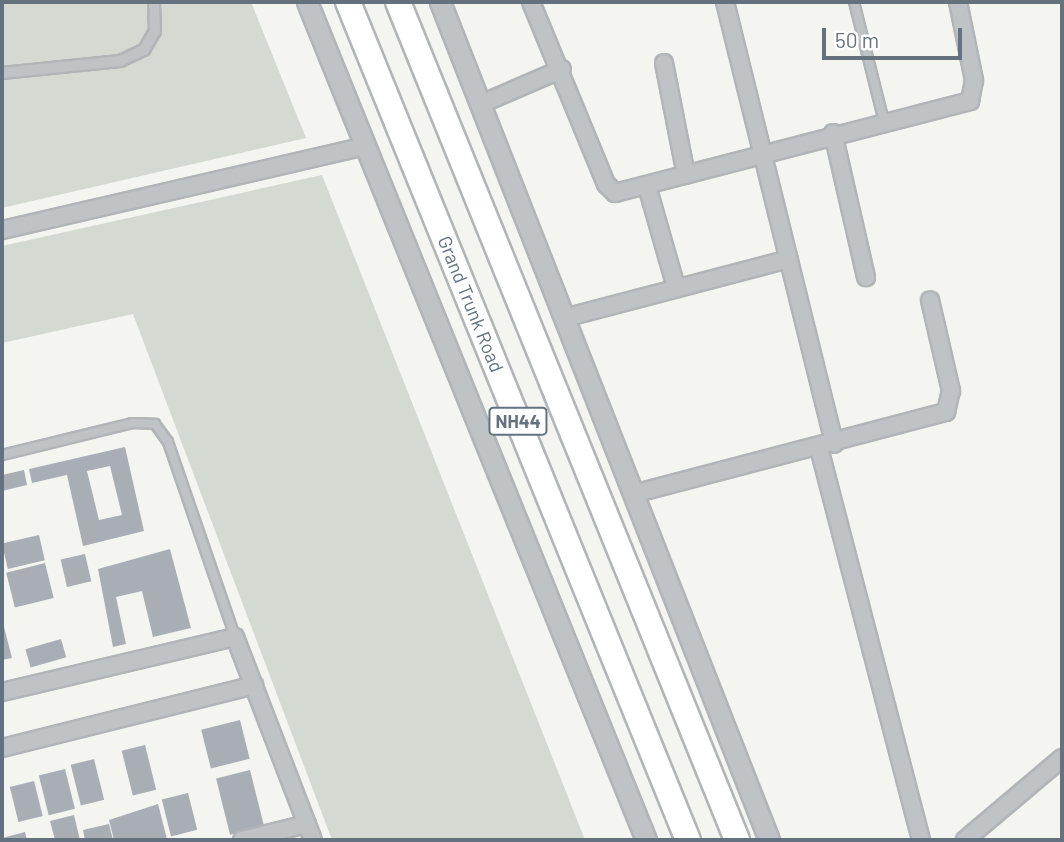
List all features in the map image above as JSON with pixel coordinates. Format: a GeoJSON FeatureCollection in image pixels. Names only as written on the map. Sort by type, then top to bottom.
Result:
{"type":"FeatureCollection","features":[{"type":"Feature","properties":{"kind":"highway","name":"Grand Trunk Road"},"geometry":{"type":"LineString","coordinates":[[348,2],[688,840]]}},
{"type":"Feature","properties":{"kind":"highway","name":"NH44"},"geometry":{"type":"LineString","coordinates":[[398,2],[737,840]]}},
{"type":"Feature","properties":{"kind":"street"},"geometry":{"type":"LineString","coordinates":[[2,72],[120,61],[144,50],[155,31],[154,2]]}},
{"type":"Feature","properties":{"kind":"street"},"geometry":{"type":"LineString","coordinates":[[307,2],[646,840]]}},
{"type":"Feature","properties":{"kind":"street"},"geometry":{"type":"LineString","coordinates":[[440,2],[568,317],[769,840]]}},
{"type":"Feature","properties":{"kind":"street"},"geometry":{"type":"LineString","coordinates":[[531,2],[562,69],[610,190],[647,186],[832,133],[970,101],[974,80],[958,2]]}},
{"type":"Feature","properties":{"kind":"street"},"geometry":{"type":"LineString","coordinates":[[725,2],[789,259],[827,446],[921,840]]}},
{"type":"Feature","properties":{"kind":"street"},"geometry":{"type":"LineString","coordinates":[[664,63],[686,175]]}},
{"type":"Feature","properties":{"kind":"street"},"geometry":{"type":"LineString","coordinates":[[481,104],[562,69]]}},
{"type":"Feature","properties":{"kind":"street"},"geometry":{"type":"LineString","coordinates":[[832,133],[866,277]]}},
{"type":"Feature","properties":{"kind":"street"},"geometry":{"type":"LineString","coordinates":[[2,230],[365,146]]}},
{"type":"Feature","properties":{"kind":"street"},"geometry":{"type":"LineString","coordinates":[[647,186],[676,288]]}},
{"type":"Feature","properties":{"kind":"street"},"geometry":{"type":"LineString","coordinates":[[568,317],[789,259]]}},
{"type":"Feature","properties":{"kind":"street"},"geometry":{"type":"LineString","coordinates":[[634,494],[827,446],[946,412],[951,391],[930,300]]}},
{"type":"Feature","properties":{"kind":"street"},"geometry":{"type":"LineString","coordinates":[[2,692],[235,637],[313,840]]}},
{"type":"Feature","properties":{"kind":"street"},"geometry":{"type":"LineString","coordinates":[[2,748],[254,685]]}},
{"type":"Feature","properties":{"kind":"street"},"geometry":{"type":"LineString","coordinates":[[965,840],[1062,758]]}},
{"type":"Feature","properties":{"kind":"street"},"geometry":{"type":"LineString","coordinates":[[242,840],[307,824]]}},
{"type":"Feature","properties":{"kind":"lane"},"geometry":{"type":"LineString","coordinates":[[854,2],[884,121]]}},
{"type":"Feature","properties":{"kind":"lane"},"geometry":{"type":"LineString","coordinates":[[2,455],[132,423],[155,424],[168,442],[235,637]]}},
{"type":"Feature","properties":{"kind":"shaded area"},"geometry":{"type":"Polygon","coordinates":[[[2,2],[251,2],[306,138],[2,208],[2,2]]]}},
{"type":"Feature","properties":{"kind":"shaded area"},"geometry":{"type":"Polygon","coordinates":[[[322,175],[585,840],[332,840],[133,314],[2,343],[2,246],[322,175]]]}},
{"type":"Feature","properties":{"kind":"building"},"geometry":{"type":"Polygon","coordinates":[[[125,447],[144,531],[83,546],[67,475],[32,483],[29,469],[125,447]],[[110,466],[87,471],[99,520],[122,515],[110,466]]]}},
{"type":"Feature","properties":{"kind":"building"},"geometry":{"type":"Polygon","coordinates":[[[24,470],[27,485],[2,491],[2,475],[24,470]]]}},
{"type":"Feature","properties":{"kind":"building"},"geometry":{"type":"Polygon","coordinates":[[[39,535],[45,560],[8,569],[2,544],[39,535]]]}},
{"type":"Feature","properties":{"kind":"building"},"geometry":{"type":"Polygon","coordinates":[[[170,549],[191,628],[153,637],[142,591],[116,597],[126,644],[113,647],[98,569],[170,549]]]}},
{"type":"Feature","properties":{"kind":"building"},"geometry":{"type":"Polygon","coordinates":[[[85,554],[91,581],[67,587],[61,560],[85,554]]]}},
{"type":"Feature","properties":{"kind":"building"},"geometry":{"type":"Polygon","coordinates":[[[45,563],[54,598],[15,608],[6,573],[45,563]]]}},
{"type":"Feature","properties":{"kind":"building"},"geometry":{"type":"Polygon","coordinates":[[[2,619],[12,658],[2,660],[2,619]]]}},
{"type":"Feature","properties":{"kind":"building"},"geometry":{"type":"Polygon","coordinates":[[[61,639],[66,657],[31,667],[25,649],[61,639]]]}},
{"type":"Feature","properties":{"kind":"building"},"geometry":{"type":"Polygon","coordinates":[[[240,720],[250,759],[211,768],[201,730],[240,720]]]}},
{"type":"Feature","properties":{"kind":"building"},"geometry":{"type":"Polygon","coordinates":[[[145,745],[156,790],[133,795],[122,751],[145,745]]]}},
{"type":"Feature","properties":{"kind":"building"},"geometry":{"type":"Polygon","coordinates":[[[94,759],[104,800],[81,806],[71,765],[94,759]]]}},
{"type":"Feature","properties":{"kind":"building"},"geometry":{"type":"Polygon","coordinates":[[[65,769],[75,809],[49,815],[39,776],[65,769]]]}},
{"type":"Feature","properties":{"kind":"building"},"geometry":{"type":"Polygon","coordinates":[[[250,770],[264,826],[230,835],[216,778],[250,770]]]}},
{"type":"Feature","properties":{"kind":"building"},"geometry":{"type":"Polygon","coordinates":[[[34,781],[43,816],[18,822],[10,787],[34,781]]]}},
{"type":"Feature","properties":{"kind":"building"},"geometry":{"type":"Polygon","coordinates":[[[188,793],[197,830],[171,836],[162,800],[188,793]]]}},
{"type":"Feature","properties":{"kind":"building"},"geometry":{"type":"Polygon","coordinates":[[[158,804],[167,839],[114,840],[109,820],[158,804]]]}},
{"type":"Feature","properties":{"kind":"building"},"geometry":{"type":"Polygon","coordinates":[[[74,815],[80,840],[55,840],[50,821],[74,815]]]}},
{"type":"Feature","properties":{"kind":"building"},"geometry":{"type":"Polygon","coordinates":[[[109,824],[113,840],[85,840],[83,830],[109,824]]]}},
{"type":"Feature","properties":{"kind":"building"},"geometry":{"type":"Polygon","coordinates":[[[25,832],[27,840],[2,840],[2,838],[25,832]]]}}]}
